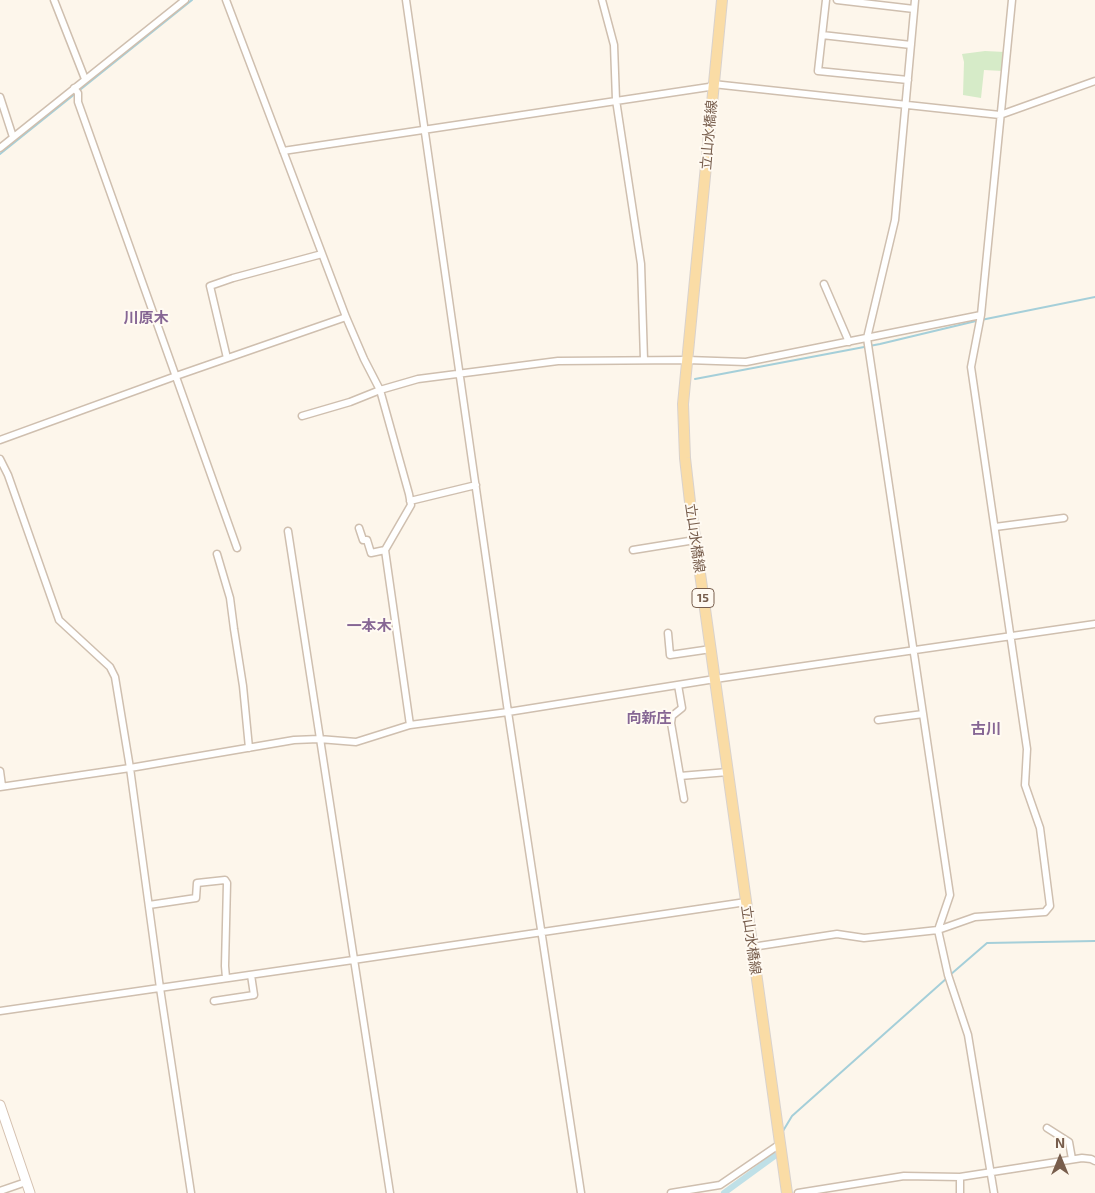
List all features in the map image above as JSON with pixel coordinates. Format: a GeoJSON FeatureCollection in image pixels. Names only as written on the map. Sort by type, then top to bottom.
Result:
{"type":"FeatureCollection","features":[{"type":"Feature","properties":{"kind":"main road","name":"立山水橋線"},"geometry":{"type":"LineString","coordinates":[[722,0],[687,360],[683,427],[695,540],[787,1193]]}},
{"type":"Feature","properties":{"kind":"main road"},"geometry":{"type":"LineString","coordinates":[[0,1105],[30,1193]]}},
{"type":"Feature","properties":{"kind":"street"},"geometry":{"type":"LineString","coordinates":[[54,0],[85,78]]}},
{"type":"Feature","properties":{"kind":"street"},"geometry":{"type":"LineString","coordinates":[[0,148],[85,78],[185,0]]}},
{"type":"Feature","properties":{"kind":"street"},"geometry":{"type":"LineString","coordinates":[[226,0],[346,317],[380,390],[410,501],[411,505],[384,550],[410,725]]}},
{"type":"Feature","properties":{"kind":"street"},"geometry":{"type":"LineString","coordinates":[[406,0],[508,712],[581,1193]]}},
{"type":"Feature","properties":{"kind":"street"},"geometry":{"type":"LineString","coordinates":[[602,0],[614,45],[616,100],[641,264],[644,360]]}},
{"type":"Feature","properties":{"kind":"street"},"geometry":{"type":"LineString","coordinates":[[826,0],[818,71],[908,80]]}},
{"type":"Feature","properties":{"kind":"street"},"geometry":{"type":"LineString","coordinates":[[837,0],[914,9]]}},
{"type":"Feature","properties":{"kind":"street"},"geometry":{"type":"LineString","coordinates":[[915,0],[895,220],[867,338],[950,895],[938,930],[948,975],[968,1035],[994,1193]]}},
{"type":"Feature","properties":{"kind":"street"},"geometry":{"type":"LineString","coordinates":[[752,947],[837,934],[864,938],[938,930],[975,917],[1045,912],[1050,906],[1040,828],[1025,785],[1027,749],[971,367],[981,315],[1012,0]]}},
{"type":"Feature","properties":{"kind":"street"},"geometry":{"type":"LineString","coordinates":[[822,35],[911,45]]}},
{"type":"Feature","properties":{"kind":"street"},"geometry":{"type":"LineString","coordinates":[[283,151],[709,87],[713,84],[1000,115],[1095,81]]}},
{"type":"Feature","properties":{"kind":"street"},"geometry":{"type":"LineString","coordinates":[[74,88],[78,93],[78,102],[237,548]]}},
{"type":"Feature","properties":{"kind":"street"},"geometry":{"type":"LineString","coordinates":[[0,98],[13,137]]}},
{"type":"Feature","properties":{"kind":"street"},"geometry":{"type":"LineString","coordinates":[[226,358],[210,286],[322,254]]}},
{"type":"Feature","properties":{"kind":"street"},"geometry":{"type":"LineString","coordinates":[[824,284],[849,342]]}},
{"type":"Feature","properties":{"kind":"street"},"geometry":{"type":"LineString","coordinates":[[302,416],[418,379],[460,372],[558,361],[606,359],[746,362],[981,315]]}},
{"type":"Feature","properties":{"kind":"street"},"geometry":{"type":"LineString","coordinates":[[0,440],[226,358],[346,317]]}},
{"type":"Feature","properties":{"kind":"street"},"geometry":{"type":"LineString","coordinates":[[0,459],[8,475],[59,620],[110,667],[115,677],[130,768],[160,988],[191,1193]]}},
{"type":"Feature","properties":{"kind":"street"},"geometry":{"type":"LineString","coordinates":[[410,501],[476,485]]}},
{"type":"Feature","properties":{"kind":"street"},"geometry":{"type":"LineString","coordinates":[[995,528],[1064,518]]}},
{"type":"Feature","properties":{"kind":"street"},"geometry":{"type":"LineString","coordinates":[[359,528],[363,540],[367,540],[371,553],[384,550]]}},
{"type":"Feature","properties":{"kind":"street"},"geometry":{"type":"LineString","coordinates":[[288,531],[390,1193]]}},
{"type":"Feature","properties":{"kind":"street"},"geometry":{"type":"LineString","coordinates":[[633,550],[695,540]]}},
{"type":"Feature","properties":{"kind":"street"},"geometry":{"type":"LineString","coordinates":[[217,554],[230,598],[243,686],[249,748]]}},
{"type":"Feature","properties":{"kind":"street"},"geometry":{"type":"LineString","coordinates":[[0,771],[1,786],[130,768],[294,740],[319,739],[356,742],[410,725],[1095,624]]}},
{"type":"Feature","properties":{"kind":"street"},"geometry":{"type":"LineString","coordinates":[[668,633],[670,655],[711,649]]}},
{"type":"Feature","properties":{"kind":"street"},"geometry":{"type":"LineString","coordinates":[[678,685],[682,708],[672,716],[671,723],[684,799]]}},
{"type":"Feature","properties":{"kind":"street"},"geometry":{"type":"LineString","coordinates":[[878,720],[922,714]]}},
{"type":"Feature","properties":{"kind":"street"},"geometry":{"type":"LineString","coordinates":[[680,776],[728,772]]}},
{"type":"Feature","properties":{"kind":"street"},"geometry":{"type":"LineString","coordinates":[[149,905],[196,898],[197,883],[225,880],[227,883],[224,966],[226,978]]}},
{"type":"Feature","properties":{"kind":"street"},"geometry":{"type":"LineString","coordinates":[[0,1011],[746,902]]}},
{"type":"Feature","properties":{"kind":"street"},"geometry":{"type":"LineString","coordinates":[[214,1001],[254,995],[251,975]]}},
{"type":"Feature","properties":{"kind":"street"},"geometry":{"type":"LineString","coordinates":[[1047,1128],[1068,1142],[1072,1159]]}},
{"type":"Feature","properties":{"kind":"street"},"geometry":{"type":"LineString","coordinates":[[671,1193],[720,1185],[780,1144]]}},
{"type":"Feature","properties":{"kind":"street"},"geometry":{"type":"LineString","coordinates":[[798,1193],[904,1176],[960,1177],[1072,1159],[1090,1159],[1095,1161]]}},
{"type":"Feature","properties":{"kind":"street"},"geometry":{"type":"LineString","coordinates":[[960,1177],[960,1193]]}},
{"type":"Feature","properties":{"kind":"street"},"geometry":{"type":"LineString","coordinates":[[0,1191],[26,1182]]}},
{"type":"Feature","properties":{"kind":"green space"},"geometry":{"type":"Polygon","coordinates":[[[985,51],[1005,52],[1003,71],[984,70],[981,98],[963,95],[964,62],[962,54],[985,51]]]}},
{"type":"Feature","properties":{"kind":"waterway"},"geometry":{"type":"LineString","coordinates":[[0,154],[192,0]]}},
{"type":"Feature","properties":{"kind":"waterway"},"geometry":{"type":"LineString","coordinates":[[695,379],[880,344],[976,321],[1095,297]]}},
{"type":"Feature","properties":{"kind":"waterway"},"geometry":{"type":"LineString","coordinates":[[950,975],[987,943],[1095,941]]}},
{"type":"Feature","properties":{"kind":"waterway"},"geometry":{"type":"LineString","coordinates":[[783,1131],[792,1116],[947,978]]}},
{"type":"Feature","properties":{"kind":"waterway"},"geometry":{"type":"LineString","coordinates":[[724,1193],[776,1155],[777,1151]]}},
{"type":"Feature","properties":{"kind":"district","name":"川原木"},"geometry":{"type":"Point","coordinates":[146,318]}},
{"type":"Feature","properties":{"kind":"district","name":"一本木"},"geometry":{"type":"Point","coordinates":[369,626]}},
{"type":"Feature","properties":{"kind":"district","name":"向新庄"},"geometry":{"type":"Point","coordinates":[649,718]}},
{"type":"Feature","properties":{"kind":"district","name":"古川"},"geometry":{"type":"Point","coordinates":[986,729]}}]}
